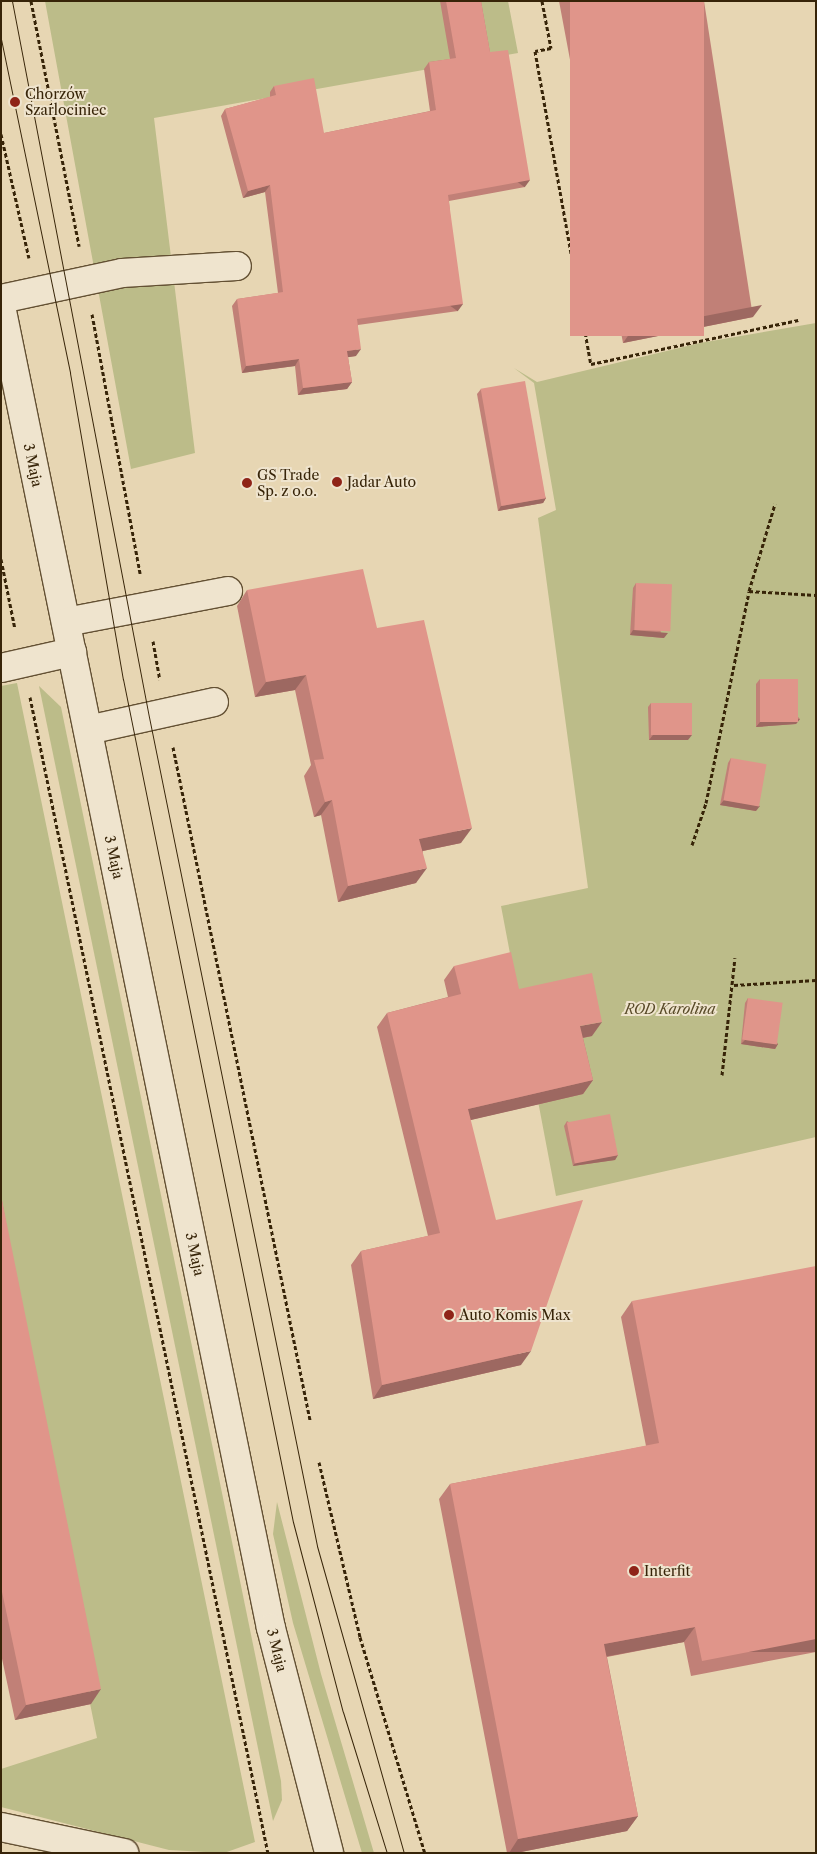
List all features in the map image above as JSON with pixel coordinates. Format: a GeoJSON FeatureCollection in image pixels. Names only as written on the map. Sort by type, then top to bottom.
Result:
{"type":"FeatureCollection","features":[{"type":"Feature","properties":{"kind":"street"},"geometry":{"type":"LineString","coordinates":[[1,299],[122,273],[237,266]]}},
{"type":"Feature","properties":{"kind":"street","name":"3 Maja"},"geometry":{"type":"LineString","coordinates":[[1,306],[271,1628],[329,1853]]}},
{"type":"Feature","properties":{"kind":"street"},"geometry":{"type":"LineString","coordinates":[[66,622],[228,591]]}},
{"type":"Feature","properties":{"kind":"street"},"geometry":{"type":"LineString","coordinates":[[1,668],[72,652]]}},
{"type":"Feature","properties":{"kind":"street"},"geometry":{"type":"LineString","coordinates":[[88,730],[214,702]]}},
{"type":"Feature","properties":{"kind":"street"},"geometry":{"type":"LineString","coordinates":[[1,1827],[124,1853]]}},
{"type":"Feature","properties":{"kind":"path"},"geometry":{"type":"LineString","coordinates":[[31,1],[81,257]]}},
{"type":"Feature","properties":{"kind":"path"},"geometry":{"type":"LineString","coordinates":[[542,1],[551,48],[535,49],[591,364],[798,320]]}},
{"type":"Feature","properties":{"kind":"path"},"geometry":{"type":"LineString","coordinates":[[91,306],[166,713],[310,1420]]}},
{"type":"Feature","properties":{"kind":"path"},"geometry":{"type":"LineString","coordinates":[[692,845],[706,803],[750,590],[775,504]]}},
{"type":"Feature","properties":{"kind":"path"},"geometry":{"type":"LineString","coordinates":[[1,559],[17,637]]}},
{"type":"Feature","properties":{"kind":"path"},"geometry":{"type":"LineString","coordinates":[[750,590],[816,595]]}},
{"type":"Feature","properties":{"kind":"path"},"geometry":{"type":"LineString","coordinates":[[29,691],[268,1853]]}},
{"type":"Feature","properties":{"kind":"path"},"geometry":{"type":"LineString","coordinates":[[722,1074],[734,985],[735,958]]}},
{"type":"Feature","properties":{"kind":"path"},"geometry":{"type":"LineString","coordinates":[[734,985],[816,980]]}},
{"type":"Feature","properties":{"kind":"path"},"geometry":{"type":"LineString","coordinates":[[319,1462],[360,1637],[425,1853]]}},
{"type":"Feature","properties":{"kind":"green space"},"geometry":{"type":"Polygon","coordinates":[[[45,1],[508,1],[518,53],[154,118],[195,453],[131,469],[45,1]]]}},
{"type":"Feature","properties":{"kind":"green space","name":"ROD Karolina"},"geometry":{"type":"Polygon","coordinates":[[[816,323],[816,1137],[556,1196],[501,906],[588,888],[538,518],[556,510],[534,383],[514,368],[537,382],[700,343],[816,323]]]}},
{"type":"Feature","properties":{"kind":"green space"},"geometry":{"type":"Polygon","coordinates":[[[17,683],[255,1842],[224,1853],[169,1850],[1,1807],[1,1769],[97,1738],[1,1264],[1,686],[17,683]]]}},
{"type":"Feature","properties":{"kind":"green space"},"geometry":{"type":"Polygon","coordinates":[[[39,686],[61,707],[281,1781],[282,1800],[273,1821],[39,686]]]}},
{"type":"Feature","properties":{"kind":"green space"},"geometry":{"type":"Polygon","coordinates":[[[277,1502],[321,1674],[374,1853],[362,1853],[293,1623],[273,1534],[277,1502]]]}},
{"type":"Feature","properties":{"kind":"building"},"geometry":{"type":"Polygon","coordinates":[[[446,1],[481,1],[490,52],[508,50],[530,180],[448,195],[463,304],[357,319],[361,349],[347,351],[352,382],[303,388],[299,359],[246,366],[237,299],[283,292],[270,185],[248,191],[225,109],[276,95],[274,86],[314,78],[324,133],[436,110],[429,62],[456,58],[446,1]]]}},
{"type":"Feature","properties":{"kind":"building"},"geometry":{"type":"Polygon","coordinates":[[[570,1],[704,1],[704,336],[570,336],[570,1]]]}},
{"type":"Feature","properties":{"kind":"building"},"geometry":{"type":"Polygon","coordinates":[[[525,381],[546,498],[501,506],[481,389],[525,381]]]}},
{"type":"Feature","properties":{"kind":"building"},"geometry":{"type":"Polygon","coordinates":[[[363,569],[377,628],[424,620],[472,828],[419,839],[427,868],[348,886],[332,800],[325,802],[314,760],[324,759],[306,675],[266,682],[247,590],[363,569]]]}},
{"type":"Feature","properties":{"kind":"building"},"geometry":{"type":"Polygon","coordinates":[[[636,583],[672,584],[670,631],[634,630],[636,583]]]}},
{"type":"Feature","properties":{"kind":"building"},"geometry":{"type":"Polygon","coordinates":[[[760,679],[798,679],[798,722],[760,722],[760,679]]]}},
{"type":"Feature","properties":{"kind":"building"},"geometry":{"type":"Polygon","coordinates":[[[651,703],[692,703],[692,735],[651,735],[651,703]]]}},
{"type":"Feature","properties":{"kind":"building"},"geometry":{"type":"Polygon","coordinates":[[[731,758],[766,764],[759,807],[724,800],[731,758]]]}},
{"type":"Feature","properties":{"kind":"building"},"geometry":{"type":"Polygon","coordinates":[[[511,952],[519,989],[592,973],[602,1022],[580,1026],[593,1080],[468,1109],[496,1220],[583,1200],[531,1351],[382,1385],[361,1251],[440,1233],[387,1013],[461,994],[454,966],[511,952]]]}},
{"type":"Feature","properties":{"kind":"building"},"geometry":{"type":"Polygon","coordinates":[[[748,998],[783,1003],[777,1044],[742,1040],[748,998]]]}},
{"type":"Feature","properties":{"kind":"building"},"geometry":{"type":"Polygon","coordinates":[[[610,1114],[618,1155],[575,1164],[567,1122],[610,1114]]]}},
{"type":"Feature","properties":{"kind":"building"},"geometry":{"type":"Polygon","coordinates":[[[1,1195],[101,1689],[26,1705],[1,1587],[1,1195]]]}},
{"type":"Feature","properties":{"kind":"building","name":"Interfit"},"geometry":{"type":"Polygon","coordinates":[[[816,1266],[816,1639],[702,1661],[695,1627],[604,1644],[638,1816],[518,1839],[450,1484],[659,1443],[632,1301],[816,1266]]]}},
{"type":"Feature","properties":{"kind":"tram line"},"geometry":{"type":"LineString","coordinates":[[12,1],[149,717],[317,1546],[404,1853]]}},
{"type":"Feature","properties":{"kind":"tram line"},"geometry":{"type":"LineString","coordinates":[[1,39],[70,373],[123,679],[293,1522],[343,1712],[387,1853]]}},
{"type":"Feature","properties":{"kind":"place","name":"Chorzów Szarlociniec"},"geometry":{"type":"Point","coordinates":[15,102]}},
{"type":"Feature","properties":{"kind":"place","name":"Jadar Auto"},"geometry":{"type":"Point","coordinates":[337,482]}},
{"type":"Feature","properties":{"kind":"place","name":"GS Trade Sp. z o.o."},"geometry":{"type":"Point","coordinates":[247,483]}},
{"type":"Feature","properties":{"kind":"place","name":"Auto Komis Max"},"geometry":{"type":"Point","coordinates":[449,1315]}},
{"type":"Feature","properties":{"kind":"place","name":"Interfit"},"geometry":{"type":"Point","coordinates":[634,1571]}}]}
